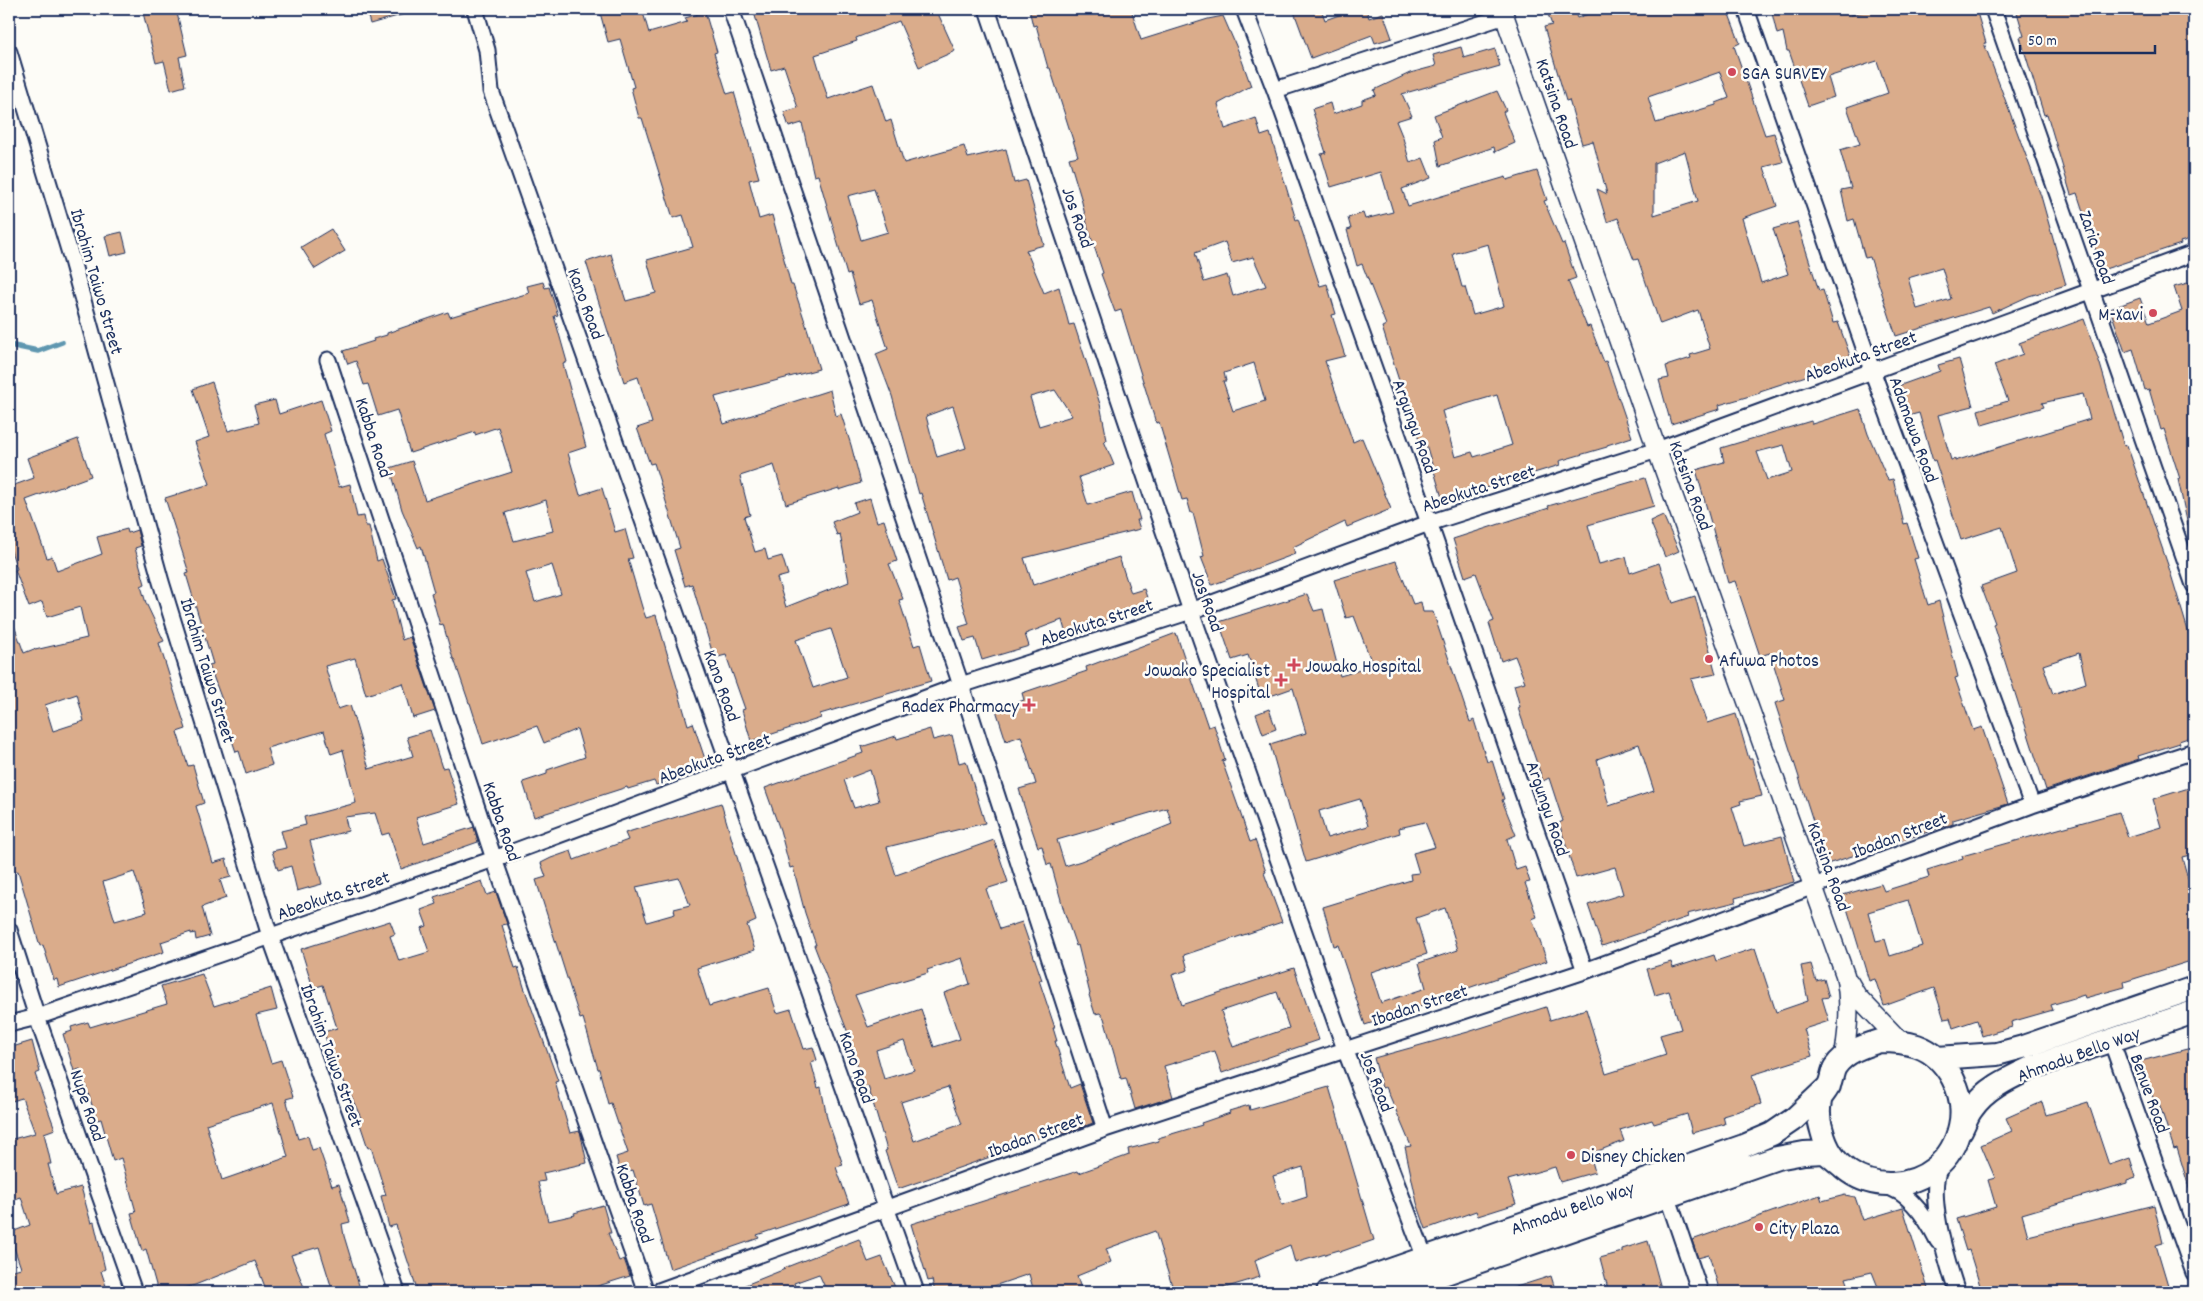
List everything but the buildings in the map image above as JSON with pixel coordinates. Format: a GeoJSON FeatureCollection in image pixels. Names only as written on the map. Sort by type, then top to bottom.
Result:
{"type":"FeatureCollection","features":[{"type":"Feature","properties":{"kind":"main road","name":"Ahmadu Bello Way"},"geometry":{"type":"LineString","coordinates":[[1936,1058],[1990,1055],[2023,1047],[2194,988]]}},
{"type":"Feature","properties":{"kind":"main road","name":"Ahmadu Bello Way"},"geometry":{"type":"LineString","coordinates":[[1958,1138],[1972,1109],[1987,1093],[2008,1078],[2033,1067],[2194,1012]]}},
{"type":"Feature","properties":{"kind":"main road"},"geometry":{"type":"LineString","coordinates":[[1880,1041],[1900,1041],[1919,1047],[1936,1058],[1951,1074],[1960,1094],[1962,1116],[1958,1138],[1946,1158],[1931,1172],[1913,1181],[1892,1185],[1871,1182],[1848,1171],[1834,1157],[1827,1145],[1819,1120],[1820,1100],[1829,1086],[1834,1068],[1844,1058],[1861,1047],[1880,1041]]}},
{"type":"Feature","properties":{"kind":"main road","name":"Ahmadu Bello Way"},"geometry":{"type":"LineString","coordinates":[[1391,1292],[1772,1134],[1794,1119],[1829,1086]]}},
{"type":"Feature","properties":{"kind":"main road","name":"Ahmadu Bello Way"},"geometry":{"type":"LineString","coordinates":[[1328,1292],[1432,1276],[1745,1168],[1804,1153],[1825,1152],[1848,1171]]}},
{"type":"Feature","properties":{"kind":"street","name":"Kano Road"},"geometry":{"type":"LineString","coordinates":[[475,9],[487,50],[491,91],[916,1292]]}},
{"type":"Feature","properties":{"kind":"street"},"geometry":{"type":"LineString","coordinates":[[731,9],[961,685],[1105,1129]]}},
{"type":"Feature","properties":{"kind":"street","name":"Jos Road"},"geometry":{"type":"LineString","coordinates":[[987,9],[1191,611],[1345,1049],[1432,1276]]}},
{"type":"Feature","properties":{"kind":"street","name":"Argungu Road"},"geometry":{"type":"LineString","coordinates":[[1244,9],[1275,90],[1429,523],[1585,971]]}},
{"type":"Feature","properties":{"kind":"street","name":"Adamawa Road"},"geometry":{"type":"LineString","coordinates":[[1746,9],[1873,372],[2032,805]]}},
{"type":"Feature","properties":{"kind":"street","name":"Zaria Road"},"geometry":{"type":"LineString","coordinates":[[1993,9],[2194,585]]}},
{"type":"Feature","properties":{"kind":"street"},"geometry":{"type":"LineString","coordinates":[[1275,90],[1504,13]]}},
{"type":"Feature","properties":{"kind":"street","name":"Katsina Road"},"geometry":{"type":"LineString","coordinates":[[1504,13],[1657,450],[1845,975],[1849,997],[1849,1022],[1844,1058]]}},
{"type":"Feature","properties":{"kind":"street","name":"Ibrahim Taiwo Street"},"geometry":{"type":"LineString","coordinates":[[9,52],[69,250],[161,582],[270,936],[397,1292]]}},
{"type":"Feature","properties":{"kind":"street","name":"Abeokuta Street"},"geometry":{"type":"LineString","coordinates":[[9,1024],[37,1017],[494,859],[733,772],[961,685],[1191,611],[1429,523],[1657,450],[2194,253]]}},
{"type":"Feature","properties":{"kind":"street","name":"Kabba Road"},"geometry":{"type":"LineString","coordinates":[[328,360],[494,859],[646,1292]]}},
{"type":"Feature","properties":{"kind":"street","name":"Ibadan Street"},"geometry":{"type":"LineString","coordinates":[[656,1292],[1105,1129],[1585,971],[2032,805],[2194,751]]}},
{"type":"Feature","properties":{"kind":"street","name":"Nupe Road"},"geometry":{"type":"LineString","coordinates":[[9,930],[37,1017],[134,1292]]}},
{"type":"Feature","properties":{"kind":"street","name":"Katsina Road"},"geometry":{"type":"LineString","coordinates":[[1845,975],[1857,996],[1900,1041]]}},
{"type":"Feature","properties":{"kind":"street","name":"Benue Road"},"geometry":{"type":"LineString","coordinates":[[2111,1040],[2194,1272]]}},
{"type":"Feature","properties":{"kind":"street"},"geometry":{"type":"LineString","coordinates":[[1946,1158],[1940,1164],[1936,1189],[1937,1218],[1944,1253],[1957,1292]]}},
{"type":"Feature","properties":{"kind":"street"},"geometry":{"type":"LineString","coordinates":[[1871,1182],[1897,1189],[1913,1204],[1935,1235],[1944,1253]]}},
{"type":"Feature","properties":{"kind":"street"},"geometry":{"type":"LineString","coordinates":[[1667,1195],[1700,1292]]}},
{"type":"Feature","properties":{"kind":"waterway"},"geometry":{"type":"LineString","coordinates":[[9,345],[38,351],[62,342]]}},
{"type":"Feature","properties":{"kind":"place","name":"SGA SURVEY"},"geometry":{"type":"Point","coordinates":[1732,72]}},
{"type":"Feature","properties":{"kind":"place","name":"M-Xavi"},"geometry":{"type":"Point","coordinates":[2153,313]}},
{"type":"Feature","properties":{"kind":"place","name":"Afuwa Photos"},"geometry":{"type":"Point","coordinates":[1709,659]}},
{"type":"Feature","properties":{"kind":"place","name":"Jowako Hospital"},"geometry":{"type":"Point","coordinates":[1294,665]}},
{"type":"Feature","properties":{"kind":"place","name":"Jowako Specialist Hospital"},"geometry":{"type":"Point","coordinates":[1281,680]}},
{"type":"Feature","properties":{"kind":"place","name":"Radex Pharmacy"},"geometry":{"type":"Point","coordinates":[1029,705]}},
{"type":"Feature","properties":{"kind":"place","name":"Disney Chicken"},"geometry":{"type":"Point","coordinates":[1571,1155]}},
{"type":"Feature","properties":{"kind":"place","name":"City Plaza"},"geometry":{"type":"Point","coordinates":[1759,1227]}}]}
